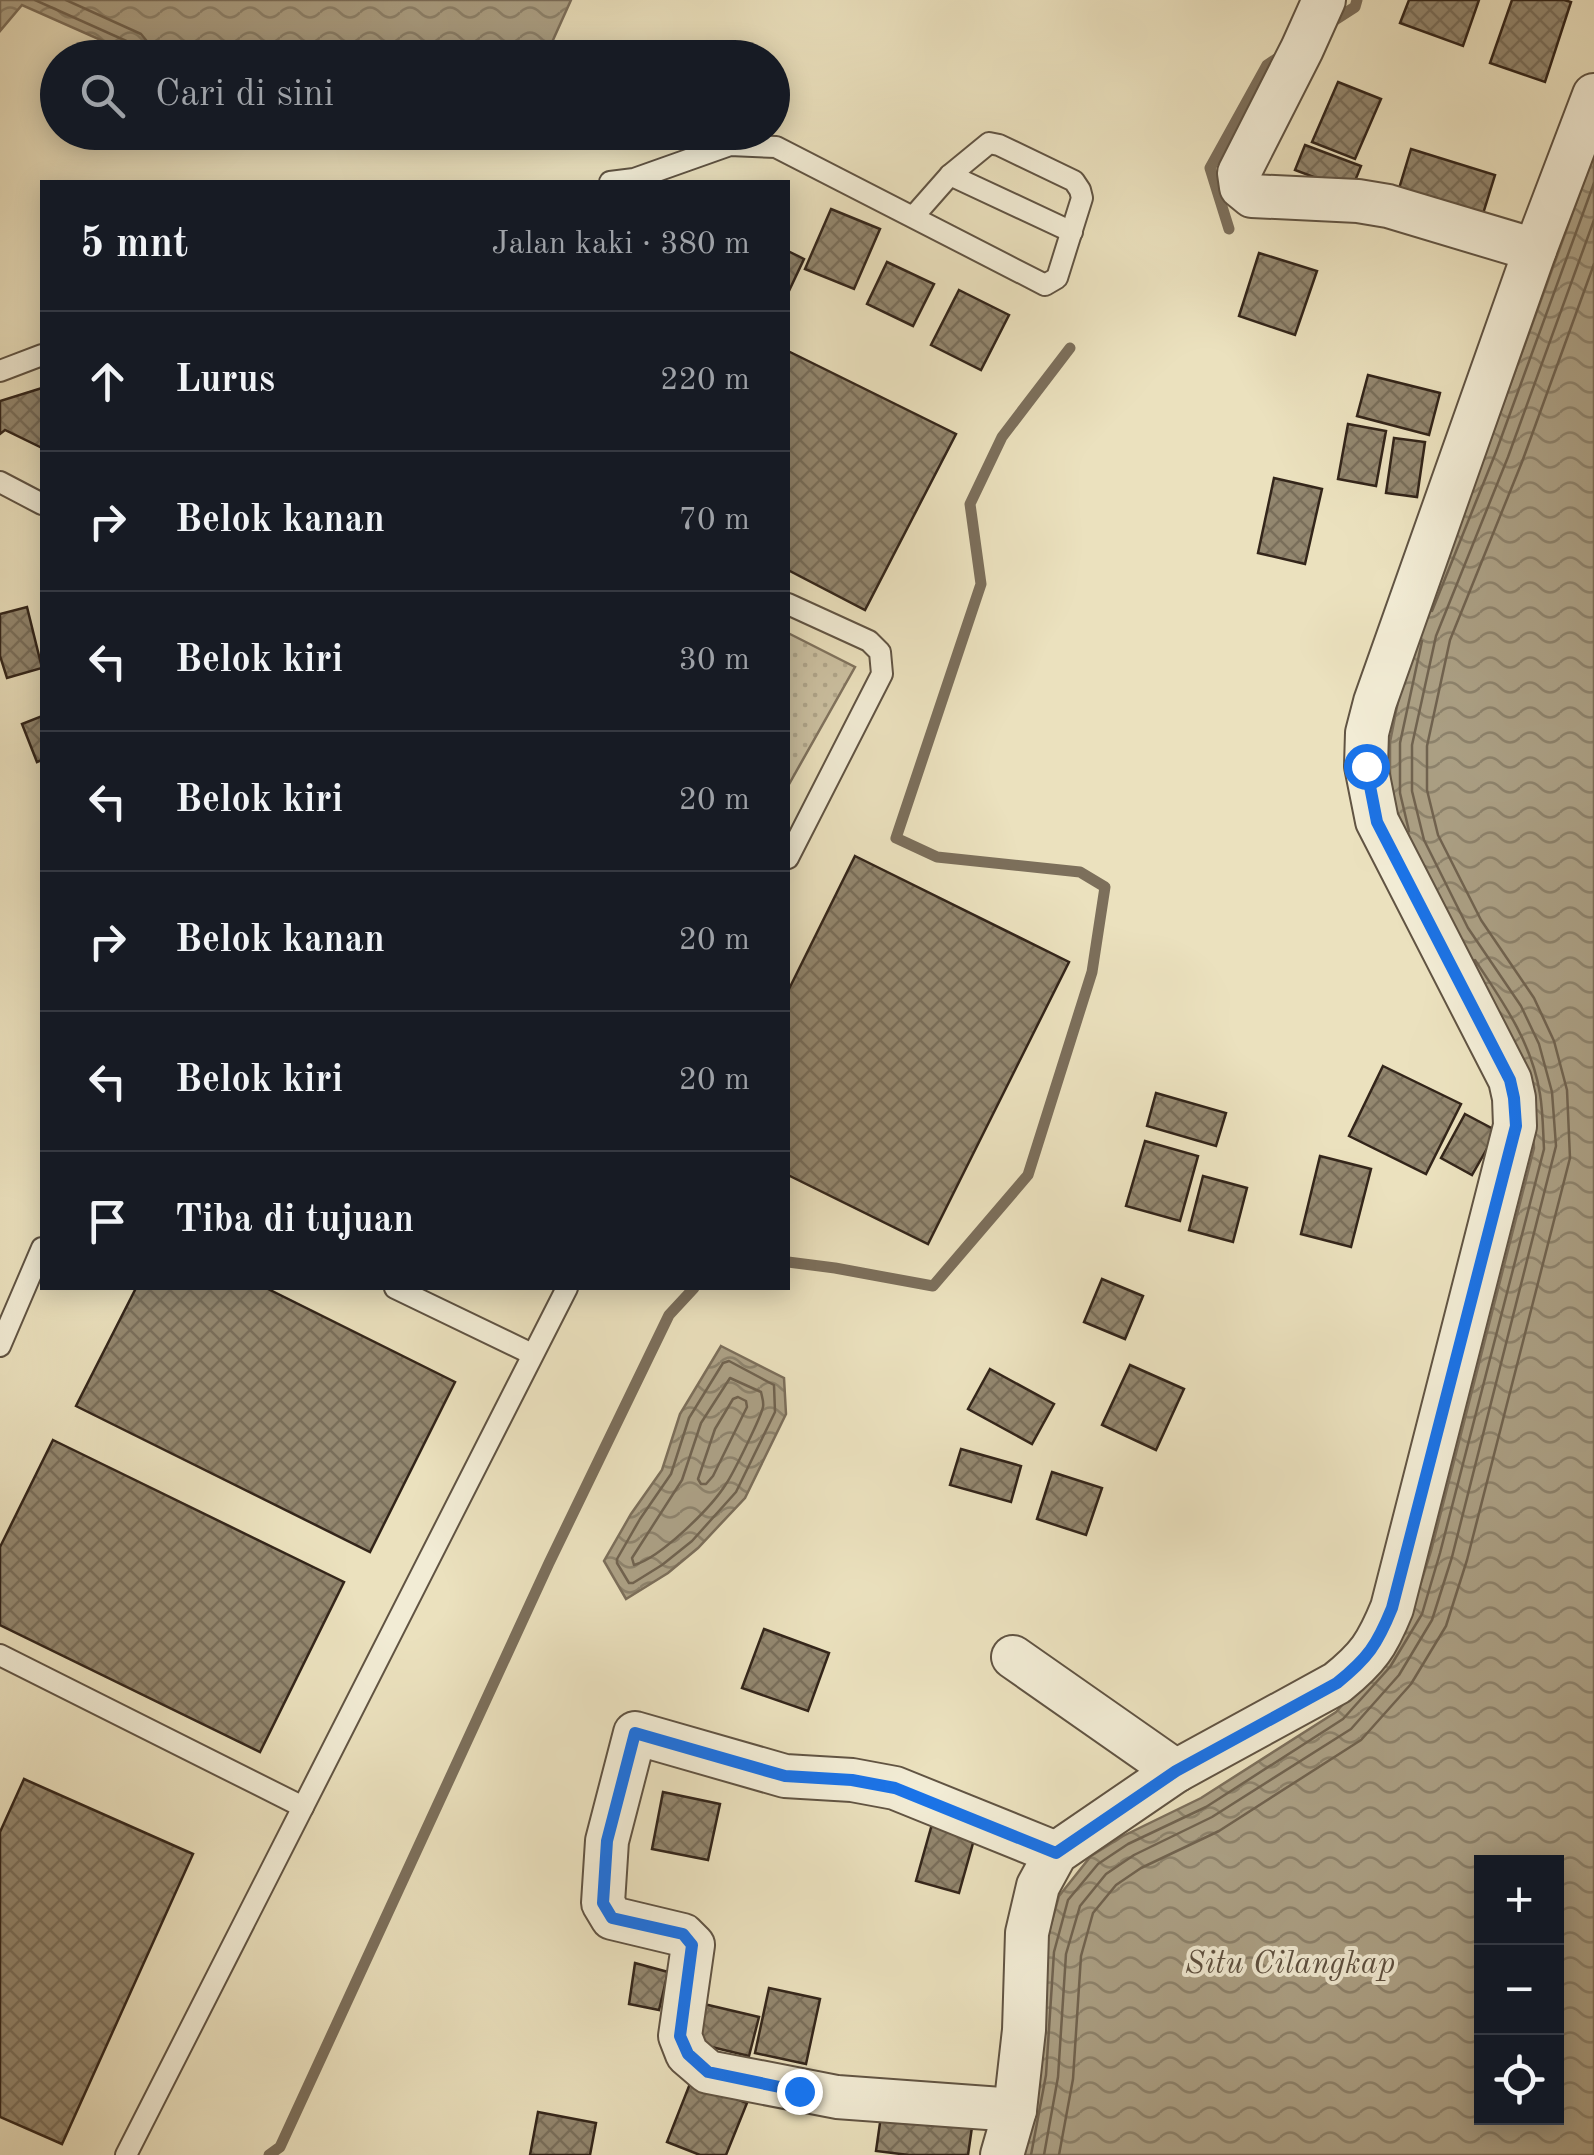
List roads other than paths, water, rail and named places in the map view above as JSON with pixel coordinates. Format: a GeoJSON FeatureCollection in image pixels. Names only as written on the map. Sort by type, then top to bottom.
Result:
{"type":"FeatureCollection","features":[{"type":"Feature","properties":{"kind":"street"},"geometry":{"type":"LineString","coordinates":[[1324,0],[1239,173],[1241,187],[1252,196],[1388,206],[1535,250]]}},
{"type":"Feature","properties":{"kind":"street"},"geometry":{"type":"LineString","coordinates":[[1002,2155],[1015,2110],[1024,2030],[1028,1933],[1038,1886],[1056,1853],[1176,1771],[1337,1683],[1378,1642],[1392,1608],[1516,1126],[1510,1080],[1377,822],[1366,766],[1367,733],[1535,250],[1594,96]]}},
{"type":"Feature","properties":{"kind":"street"},"geometry":{"type":"LineString","coordinates":[[1013,1657],[1176,1771]]}},
{"type":"Feature","properties":{"kind":"street"},"geometry":{"type":"LineString","coordinates":[[1015,2110],[836,2098],[708,2072],[688,2054],[680,2036],[692,1945],[683,1934],[612,1918],[603,1903],[607,1841],[635,1733],[785,1776],[852,1780],[895,1788],[1056,1853]]}},
{"type":"Feature","properties":{"kind":"lane"},"geometry":{"type":"LineString","coordinates":[[780,150],[1045,285],[1057,278],[1082,198],[1074,181],[1000,145],[989,144],[950,175],[913,217]]}},
{"type":"Feature","properties":{"kind":"lane"},"geometry":{"type":"LineString","coordinates":[[626,180],[718,150]]}},
{"type":"Feature","properties":{"kind":"lane"},"geometry":{"type":"LineString","coordinates":[[950,175],[1072,232]]}},
{"type":"Feature","properties":{"kind":"lane"},"geometry":{"type":"LineString","coordinates":[[0,371],[40,356]]}},
{"type":"Feature","properties":{"kind":"lane"},"geometry":{"type":"LineString","coordinates":[[0,482],[40,503]]}},
{"type":"Feature","properties":{"kind":"lane"},"geometry":{"type":"LineString","coordinates":[[790,605],[869,641],[880,652],[882,674],[790,854]]}},
{"type":"Feature","properties":{"kind":"lane"},"geometry":{"type":"LineString","coordinates":[[0,1346],[40,1253]]}},
{"type":"Feature","properties":{"kind":"lane"},"geometry":{"type":"LineString","coordinates":[[399,1290],[532,1354]]}},
{"type":"Feature","properties":{"kind":"lane"},"geometry":{"type":"LineString","coordinates":[[126,2155],[566,1290]]}},
{"type":"Feature","properties":{"kind":"lane"},"geometry":{"type":"LineString","coordinates":[[0,1655],[303,1807]]}},
{"type":"Feature","properties":{"kind":"water"},"geometry":{"type":"Polygon","coordinates":[[[0,0],[571,0],[553,40],[101,40],[22,5],[0,31],[0,0]]]}},
{"type":"Feature","properties":{"kind":"water","name":"Situ Cilangkap"},"geometry":{"type":"Polygon","coordinates":[[[1594,154],[1594,2155],[1021,2155],[1044,1950],[1059,1896],[1091,1856],[1201,1798],[1336,1712],[1382,1660],[1413,1608],[1431,1551],[1534,1148],[1530,1094],[1403,848],[1390,794],[1390,742],[1401,686],[1594,154]]]}},
{"type":"Feature","properties":{"kind":"water"},"geometry":{"type":"Polygon","coordinates":[[[721,1346],[784,1378],[786,1414],[745,1498],[698,1548],[668,1573],[626,1599],[604,1561],[662,1470],[680,1414],[721,1346]]]}},
{"type":"Feature","properties":{"kind":"waterway"},"geometry":{"type":"LineString","coordinates":[[1327,25],[1355,7],[1357,0]]}},
{"type":"Feature","properties":{"kind":"waterway"},"geometry":{"type":"LineString","coordinates":[[1229,229],[1210,168],[1267,65],[1282,55]]}},
{"type":"Feature","properties":{"kind":"waterway"},"geometry":{"type":"LineString","coordinates":[[790,1262],[933,1286],[1028,1175],[1092,972],[1105,887],[1080,872],[937,857],[896,838],[981,584],[970,504],[1002,437],[1070,348]]}},
{"type":"Feature","properties":{"kind":"waterway"},"geometry":{"type":"LineString","coordinates":[[269,2155],[280,2147],[549,1563],[669,1315],[692,1290]]}}]}
